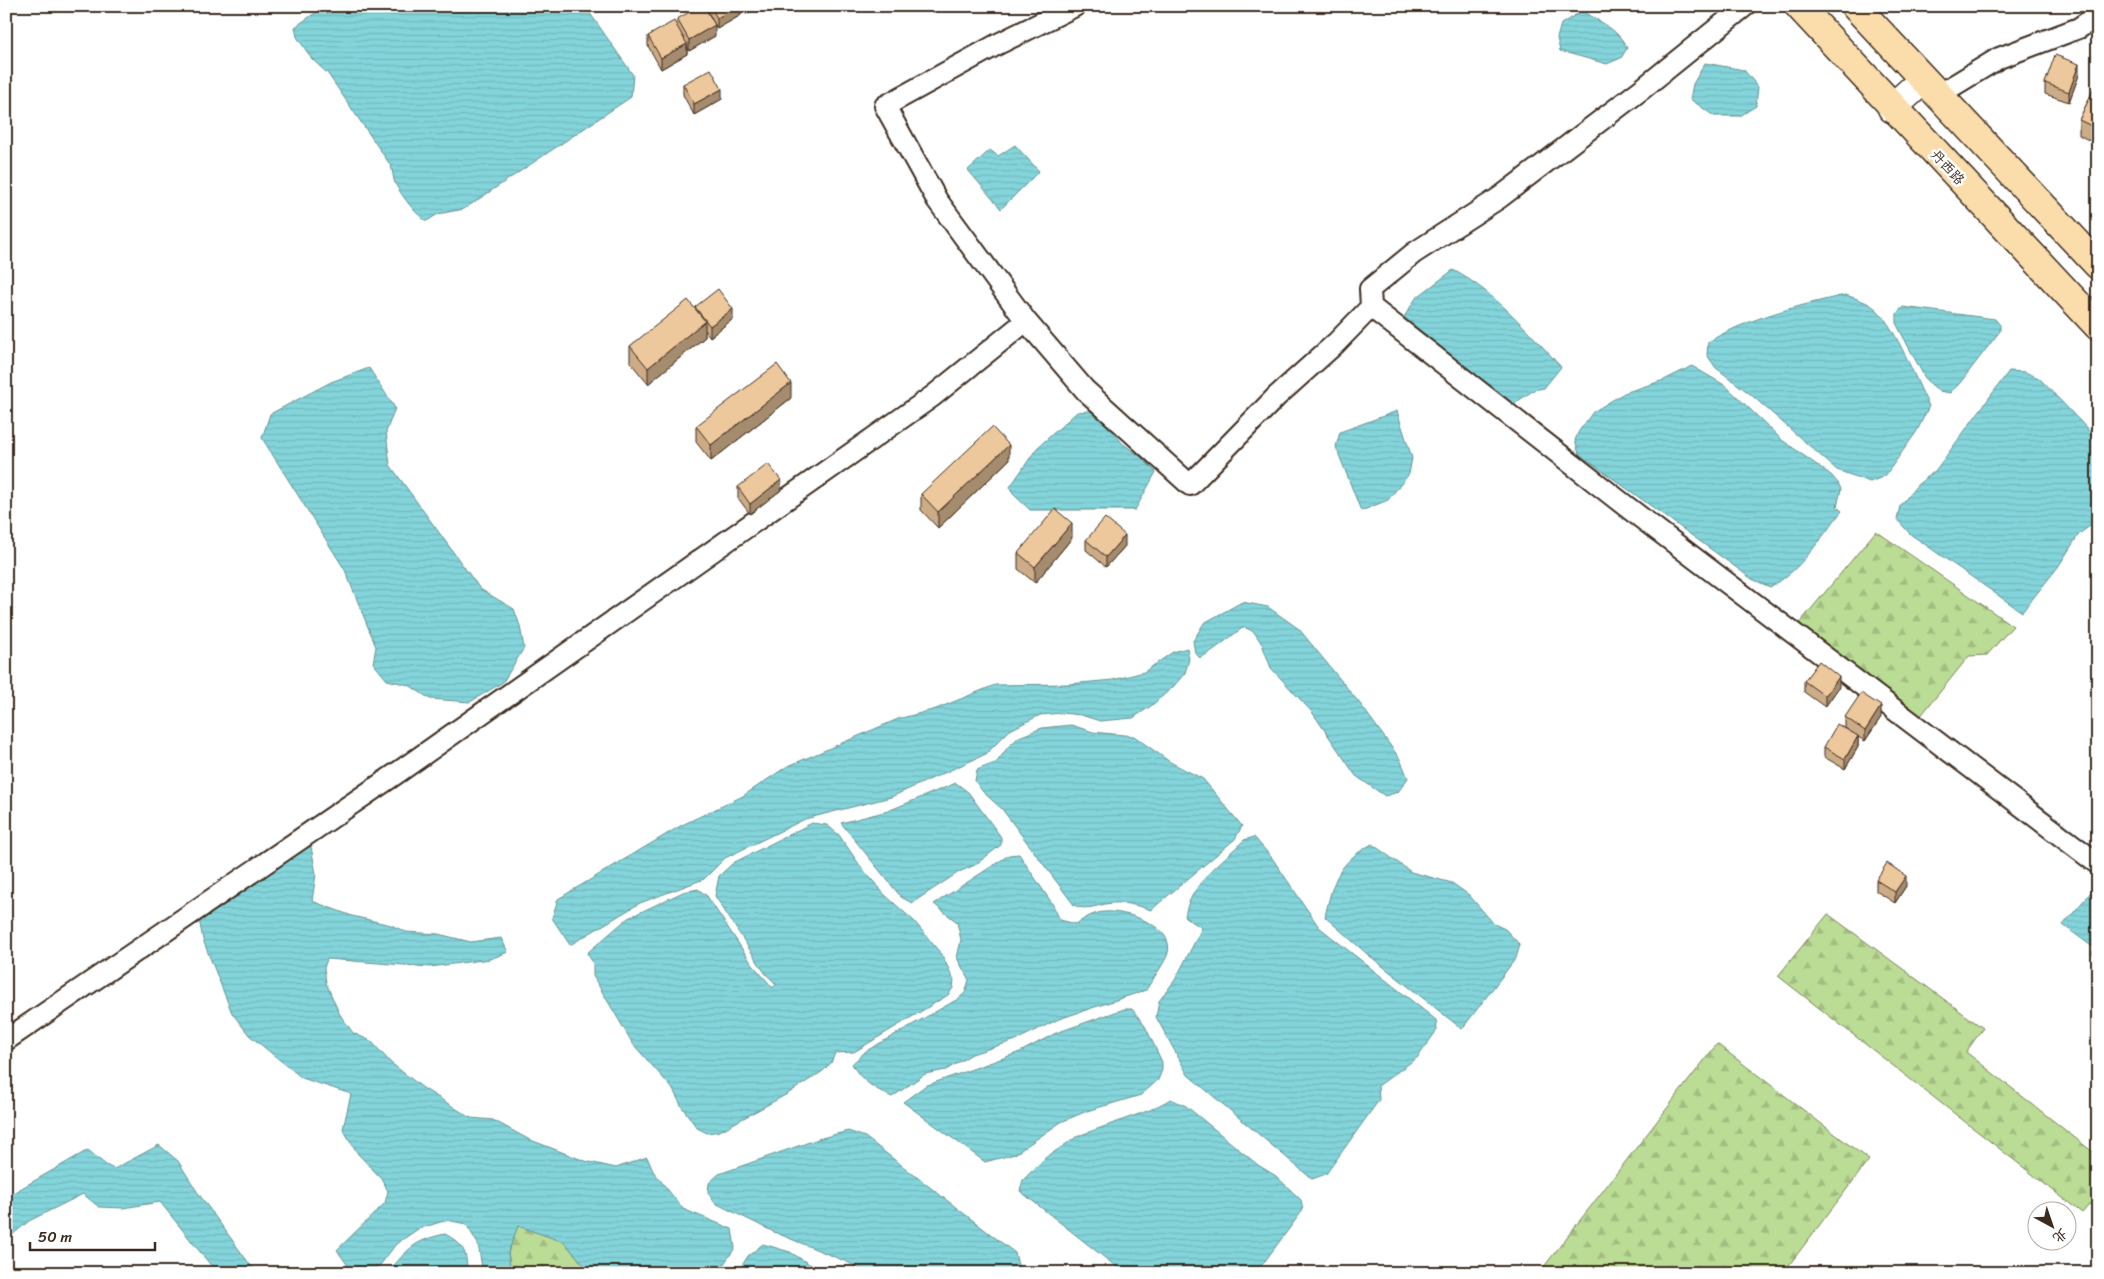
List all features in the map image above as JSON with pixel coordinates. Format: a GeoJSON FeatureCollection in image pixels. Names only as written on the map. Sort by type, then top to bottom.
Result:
{"type":"FeatureCollection","features":[{"type":"Feature","properties":{"kind":"main road","name":"丹西路"},"geometry":{"type":"LineString","coordinates":[[1799,6],[1892,108],[2098,326]]}},
{"type":"Feature","properties":{"kind":"main road"},"geometry":{"type":"LineString","coordinates":[[1855,6],[2098,265]]}},
{"type":"Feature","properties":{"kind":"main road"},"geometry":{"type":"LineString","coordinates":[[1892,108],[1931,88]]}},
{"type":"Feature","properties":{"kind":"street"},"geometry":{"type":"LineString","coordinates":[[1075,6],[998,44],[885,106],[937,200],[1026,321],[1085,390],[1190,485],[1277,396],[1336,343],[1371,307],[1370,289],[1414,253],[1499,198],[1642,89],[1745,6]]}},
{"type":"Feature","properties":{"kind":"street"},"geometry":{"type":"LineString","coordinates":[[1931,88],[1999,58],[2079,28],[2098,15]]}},
{"type":"Feature","properties":{"kind":"street"},"geometry":{"type":"LineString","coordinates":[[1371,307],[1627,507],[2098,864]]}},
{"type":"Feature","properties":{"kind":"street"},"geometry":{"type":"LineString","coordinates":[[6,1040],[400,771],[925,402],[1026,321]]}},
{"type":"Feature","properties":{"kind":"green space"},"geometry":{"type":"Polygon","coordinates":[[[1876,531],[2013,626],[1987,655],[1969,656],[1919,718],[1797,626],[1876,531]]]}},
{"type":"Feature","properties":{"kind":"green space"},"geometry":{"type":"Polygon","coordinates":[[[1828,914],[1983,1028],[1966,1052],[2098,1156],[2098,1195],[2082,1213],[2076,1208],[2076,1202],[2068,1202],[1778,976],[1828,914]]]}},
{"type":"Feature","properties":{"kind":"green space"},"geometry":{"type":"Polygon","coordinates":[[[1717,1044],[1869,1160],[1783,1273],[1539,1273],[1717,1044]]]}},
{"type":"Feature","properties":{"kind":"green space"},"geometry":{"type":"Polygon","coordinates":[[[517,1225],[564,1242],[591,1273],[511,1273],[508,1253],[517,1225]]]}},
{"type":"Feature","properties":{"kind":"water"},"geometry":{"type":"Polygon","coordinates":[[[325,6],[585,6],[633,75],[631,97],[464,209],[438,214],[427,221],[414,210],[405,198],[395,183],[391,166],[328,74],[312,59],[297,37],[295,27],[325,6]]]}},
{"type":"Feature","properties":{"kind":"water"},"geometry":{"type":"Polygon","coordinates":[[[1582,11],[1608,26],[1619,36],[1627,48],[1621,58],[1607,64],[1560,51],[1557,38],[1561,24],[1582,11]]]}},
{"type":"Feature","properties":{"kind":"water"},"geometry":{"type":"Polygon","coordinates":[[[1705,63],[1744,70],[1758,87],[1756,106],[1740,116],[1714,116],[1690,99],[1693,84],[1705,63]]]}},
{"type":"Feature","properties":{"kind":"water"},"geometry":{"type":"Polygon","coordinates":[[[1015,145],[1039,171],[1001,209],[968,170],[990,150],[998,156],[1015,145]]]}},
{"type":"Feature","properties":{"kind":"water"},"geometry":{"type":"Polygon","coordinates":[[[1453,270],[1483,289],[1497,301],[1561,367],[1544,388],[1534,390],[1512,405],[1404,317],[1416,298],[1453,270]]]}},
{"type":"Feature","properties":{"kind":"water"},"geometry":{"type":"Polygon","coordinates":[[[1845,295],[1870,305],[1884,318],[1898,342],[1929,406],[1917,431],[1885,476],[1870,482],[1837,470],[1749,393],[1716,368],[1707,355],[1708,342],[1724,333],[1757,319],[1792,308],[1845,295]]]}},
{"type":"Feature","properties":{"kind":"water"},"geometry":{"type":"Polygon","coordinates":[[[1903,307],[1995,319],[2000,325],[2000,331],[1960,383],[1950,393],[1939,391],[1926,380],[1897,325],[1897,313],[1903,307]]]}},
{"type":"Feature","properties":{"kind":"water"},"geometry":{"type":"Polygon","coordinates":[[[1692,366],[1726,386],[1782,440],[1831,475],[1841,489],[1837,507],[1842,511],[1801,563],[1770,587],[1752,579],[1579,454],[1575,440],[1579,431],[1593,412],[1624,393],[1664,380],[1692,366]]]}},
{"type":"Feature","properties":{"kind":"water"},"geometry":{"type":"Polygon","coordinates":[[[369,368],[395,408],[386,432],[390,465],[480,589],[514,609],[520,626],[524,648],[503,682],[470,702],[430,699],[409,685],[387,680],[373,663],[376,647],[345,570],[262,438],[270,414],[331,382],[369,368]]]}},
{"type":"Feature","properties":{"kind":"water"},"geometry":{"type":"Polygon","coordinates":[[[2009,371],[2025,372],[2039,378],[2098,440],[2098,517],[2094,523],[2079,534],[2058,567],[2022,612],[1910,534],[1897,519],[1900,506],[1917,485],[1935,471],[2009,371]]]}},
{"type":"Feature","properties":{"kind":"water"},"geometry":{"type":"Polygon","coordinates":[[[1090,411],[1107,423],[1122,443],[1140,456],[1156,472],[1135,510],[1030,510],[1014,495],[1010,487],[1037,448],[1077,412],[1090,411]]]}},
{"type":"Feature","properties":{"kind":"water"},"geometry":{"type":"Polygon","coordinates":[[[1397,411],[1412,458],[1409,474],[1388,500],[1361,511],[1336,447],[1340,432],[1397,411]]]}},
{"type":"Feature","properties":{"kind":"water"},"geometry":{"type":"Polygon","coordinates":[[[1242,602],[1268,607],[1299,629],[1361,705],[1400,759],[1408,778],[1398,792],[1385,796],[1356,776],[1312,712],[1271,668],[1262,644],[1254,632],[1244,627],[1200,658],[1195,653],[1193,641],[1204,623],[1242,602]]]}},
{"type":"Feature","properties":{"kind":"water"},"geometry":{"type":"Polygon","coordinates":[[[1187,648],[1189,659],[1185,673],[1173,687],[1151,706],[1133,718],[1100,721],[1081,715],[1061,713],[1040,715],[1010,730],[986,754],[891,797],[805,819],[725,858],[704,879],[640,903],[570,945],[552,918],[558,899],[682,825],[743,796],[786,767],[898,719],[936,709],[995,685],[1069,684],[1113,680],[1144,672],[1173,652],[1187,648]]]}},
{"type":"Feature","properties":{"kind":"water"},"geometry":{"type":"Polygon","coordinates":[[[1071,725],[1093,732],[1134,736],[1170,762],[1203,779],[1242,826],[1235,839],[1151,910],[1122,903],[1088,908],[1074,905],[1002,809],[983,792],[975,781],[977,770],[997,762],[1008,747],[1019,737],[1042,728],[1071,725]]]}},
{"type":"Feature","properties":{"kind":"water"},"geometry":{"type":"Polygon","coordinates":[[[956,783],[968,792],[1001,837],[1001,845],[975,865],[959,872],[912,903],[901,897],[841,823],[888,811],[956,783]]]}},
{"type":"Feature","properties":{"kind":"water"},"geometry":{"type":"Polygon","coordinates":[[[812,823],[827,825],[839,835],[861,867],[885,895],[914,921],[942,955],[954,980],[953,988],[948,995],[854,1052],[835,1053],[831,1063],[823,1071],[789,1093],[720,1131],[707,1133],[697,1128],[682,1107],[672,1088],[633,1044],[593,976],[593,963],[587,953],[628,918],[683,892],[698,889],[707,896],[752,964],[773,988],[776,984],[765,973],[715,896],[719,876],[733,863],[812,823]]]}},
{"type":"Feature","properties":{"kind":"water"},"geometry":{"type":"Polygon","coordinates":[[[1254,837],[1272,858],[1319,927],[1436,1020],[1437,1030],[1418,1057],[1378,1086],[1379,1100],[1326,1174],[1312,1179],[1188,1075],[1156,1017],[1159,1001],[1175,980],[1202,928],[1185,917],[1193,894],[1217,865],[1244,840],[1254,837]]]}},
{"type":"Feature","properties":{"kind":"water"},"geometry":{"type":"Polygon","coordinates":[[[310,841],[316,874],[312,901],[352,916],[391,925],[406,932],[438,934],[471,942],[501,938],[508,952],[490,959],[430,967],[327,959],[324,968],[326,983],[339,1013],[353,1033],[371,1041],[391,1063],[423,1088],[471,1118],[493,1120],[528,1139],[585,1161],[616,1168],[647,1157],[653,1171],[683,1209],[732,1229],[735,1248],[719,1271],[715,1273],[591,1273],[564,1242],[518,1226],[508,1253],[511,1273],[483,1273],[478,1244],[466,1224],[447,1220],[418,1229],[396,1244],[381,1264],[370,1273],[353,1273],[337,1250],[385,1203],[388,1191],[381,1178],[358,1154],[343,1129],[351,1094],[302,1078],[249,1035],[232,1013],[203,940],[198,914],[310,841]]]}},
{"type":"Feature","properties":{"kind":"water"},"geometry":{"type":"Polygon","coordinates":[[[1372,844],[1411,872],[1452,883],[1469,895],[1494,924],[1505,929],[1520,945],[1516,958],[1462,1029],[1366,953],[1325,917],[1334,883],[1344,866],[1351,858],[1372,844]]]}},
{"type":"Feature","properties":{"kind":"water"},"geometry":{"type":"Polygon","coordinates":[[[1019,854],[1053,905],[1060,920],[1076,924],[1096,913],[1113,912],[1135,917],[1156,927],[1164,934],[1168,943],[1168,953],[1161,966],[1146,990],[1059,1019],[1016,1040],[972,1054],[946,1070],[925,1074],[892,1097],[874,1088],[864,1080],[852,1064],[866,1051],[958,999],[965,993],[969,980],[957,958],[961,940],[957,922],[934,904],[1009,855],[1019,854]]]}},
{"type":"Feature","properties":{"kind":"water"},"geometry":{"type":"Polygon","coordinates":[[[2098,885],[2098,958],[2091,954],[2094,948],[2063,925],[2098,885]]]}},
{"type":"Feature","properties":{"kind":"water"},"geometry":{"type":"Polygon","coordinates":[[[1124,1009],[1132,1009],[1145,1026],[1162,1062],[1162,1070],[1158,1080],[1141,1095],[1087,1111],[1061,1122],[1015,1154],[985,1162],[903,1102],[925,1086],[1020,1052],[1056,1033],[1124,1009]]]}},
{"type":"Feature","properties":{"kind":"water"},"geometry":{"type":"Polygon","coordinates":[[[1171,1099],[1186,1106],[1258,1165],[1276,1176],[1301,1200],[1303,1210],[1256,1273],[1124,1273],[1020,1191],[1023,1180],[1045,1158],[1078,1136],[1150,1110],[1171,1099]]]}},
{"type":"Feature","properties":{"kind":"water"},"geometry":{"type":"Polygon","coordinates":[[[848,1131],[865,1137],[1015,1253],[1018,1265],[1015,1272],[868,1273],[847,1262],[774,1232],[715,1203],[708,1193],[709,1183],[719,1174],[818,1139],[848,1131]]]}},
{"type":"Feature","properties":{"kind":"water"},"geometry":{"type":"Polygon","coordinates":[[[159,1145],[178,1161],[198,1193],[251,1266],[259,1273],[217,1273],[160,1202],[123,1208],[99,1207],[83,1194],[29,1221],[6,1240],[6,1197],[88,1150],[114,1169],[159,1145]]]}},
{"type":"Feature","properties":{"kind":"water"},"geometry":{"type":"Polygon","coordinates":[[[445,1234],[456,1241],[463,1249],[467,1273],[387,1273],[412,1247],[425,1240],[445,1234]]]}},
{"type":"Feature","properties":{"kind":"water"},"geometry":{"type":"Polygon","coordinates":[[[763,1244],[790,1252],[809,1264],[833,1273],[737,1273],[748,1256],[763,1244]]]}},
{"type":"Feature","properties":{"kind":"building"},"geometry":{"type":"Polygon","coordinates":[[[700,6],[704,6],[715,25],[689,40],[677,19],[700,6]]]}},
{"type":"Feature","properties":{"kind":"building"},"geometry":{"type":"Polygon","coordinates":[[[710,6],[739,6],[717,18],[710,6]]]}},
{"type":"Feature","properties":{"kind":"building"},"geometry":{"type":"Polygon","coordinates":[[[674,21],[687,44],[661,58],[648,36],[674,21]]]}},
{"type":"Feature","properties":{"kind":"building"},"geometry":{"type":"Polygon","coordinates":[[[2055,55],[2079,64],[2069,92],[2045,83],[2055,55]]]}},
{"type":"Feature","properties":{"kind":"building"},"geometry":{"type":"Polygon","coordinates":[[[711,69],[722,89],[694,104],[683,84],[711,69]]]}},
{"type":"Feature","properties":{"kind":"building"},"geometry":{"type":"Polygon","coordinates":[[[2098,80],[2098,129],[2079,120],[2098,80]]]}},
{"type":"Feature","properties":{"kind":"building"},"geometry":{"type":"Polygon","coordinates":[[[718,289],[733,309],[710,326],[695,307],[718,289]]]}},
{"type":"Feature","properties":{"kind":"building"},"geometry":{"type":"Polygon","coordinates":[[[688,300],[705,321],[648,368],[630,346],[688,300]]]}},
{"type":"Feature","properties":{"kind":"building"},"geometry":{"type":"Polygon","coordinates":[[[777,364],[791,383],[711,445],[696,426],[777,364]]]}},
{"type":"Feature","properties":{"kind":"building"},"geometry":{"type":"Polygon","coordinates":[[[992,427],[1009,445],[938,512],[921,494],[992,427]]]}},
{"type":"Feature","properties":{"kind":"building"},"geometry":{"type":"Polygon","coordinates":[[[768,464],[781,480],[750,504],[738,487],[768,464]]]}},
{"type":"Feature","properties":{"kind":"building"},"geometry":{"type":"Polygon","coordinates":[[[1055,509],[1072,523],[1035,567],[1018,553],[1055,509]]]}},
{"type":"Feature","properties":{"kind":"building"},"geometry":{"type":"Polygon","coordinates":[[[1105,518],[1125,535],[1106,557],[1086,540],[1105,518]]]}},
{"type":"Feature","properties":{"kind":"building"},"geometry":{"type":"Polygon","coordinates":[[[1819,661],[1839,677],[1825,696],[1804,681],[1819,661]]]}},
{"type":"Feature","properties":{"kind":"building"},"geometry":{"type":"Polygon","coordinates":[[[1861,693],[1881,706],[1865,731],[1845,717],[1861,693]]]}},
{"type":"Feature","properties":{"kind":"building"},"geometry":{"type":"Polygon","coordinates":[[[1837,724],[1858,736],[1845,759],[1824,747],[1837,724]]]}},
{"type":"Feature","properties":{"kind":"building"},"geometry":{"type":"Polygon","coordinates":[[[1887,863],[1906,876],[1895,892],[1876,880],[1887,863]]]}}]}
